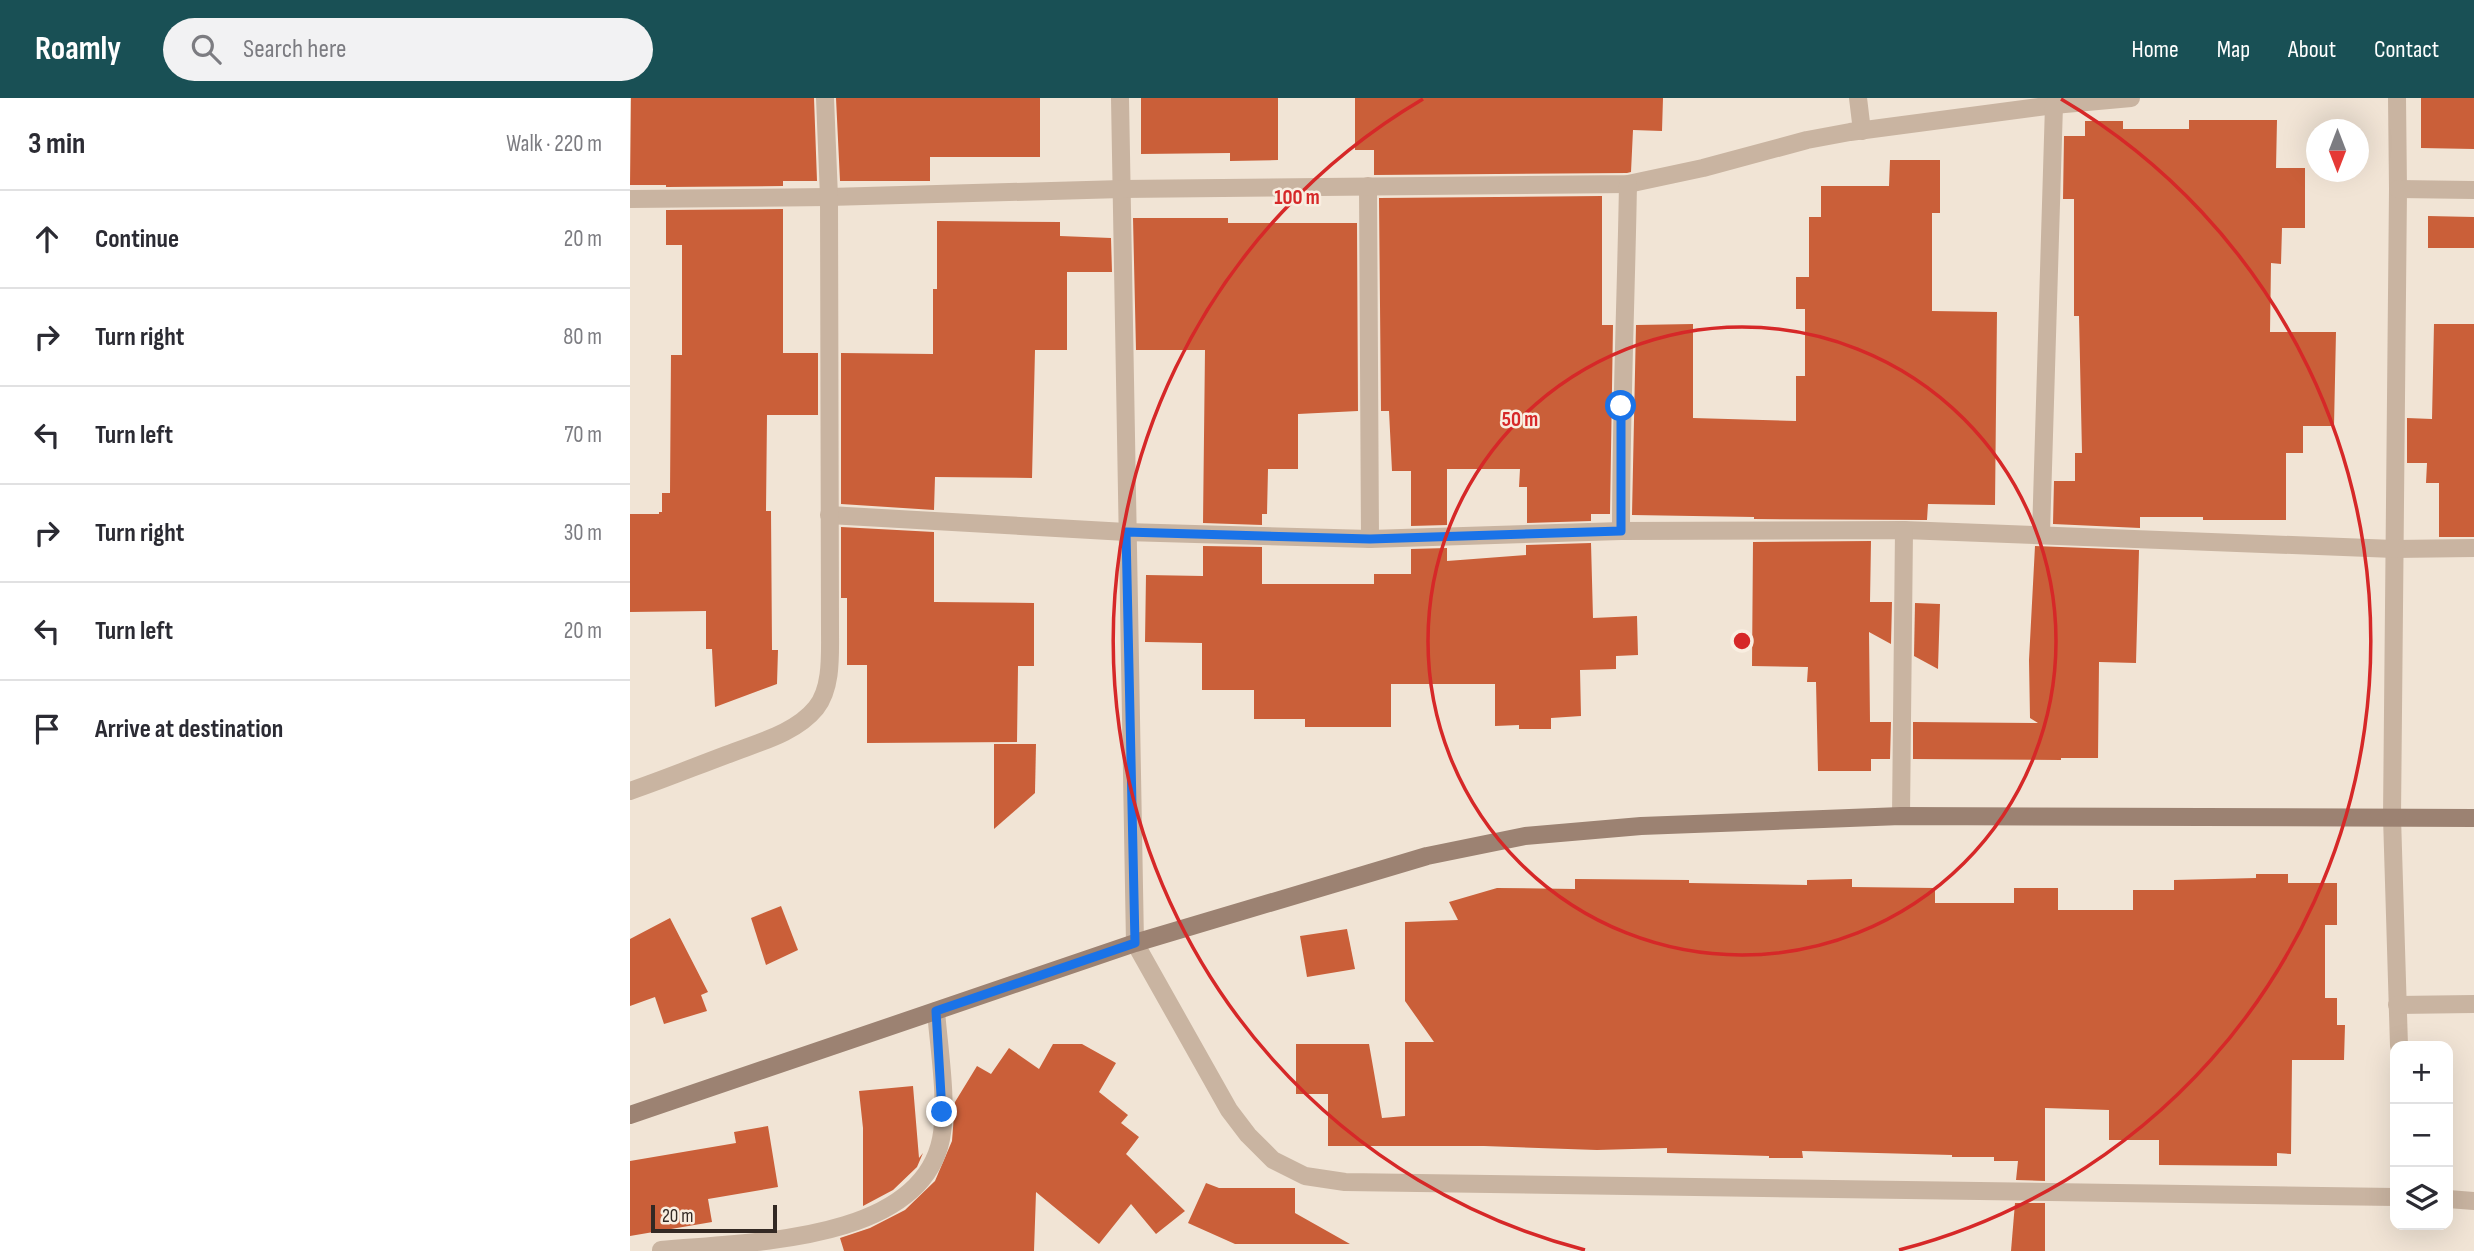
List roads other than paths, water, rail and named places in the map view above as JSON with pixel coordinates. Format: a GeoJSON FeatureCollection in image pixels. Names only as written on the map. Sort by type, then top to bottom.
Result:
{"type":"FeatureCollection","features":[{"type":"Feature","properties":{"kind":"main road"},"geometry":{"type":"LineString","coordinates":[[630,1115],[1135,943],[1427,856],[1525,836],[1641,826],[1901,816],[2474,818]]}},
{"type":"Feature","properties":{"kind":"street"},"geometry":{"type":"LineString","coordinates":[[630,791],[773,737],[799,724],[817,708],[825,691],[830,662],[829,197],[825,98]]}},
{"type":"Feature","properties":{"kind":"street"},"geometry":{"type":"LineString","coordinates":[[1120,98],[1135,943],[1229,1110],[1248,1135],[1273,1160],[1305,1176],[1345,1182],[2390,1197]]}},
{"type":"Feature","properties":{"kind":"street"},"geometry":{"type":"LineString","coordinates":[[1858,98],[1862,131]]}},
{"type":"Feature","properties":{"kind":"street"},"geometry":{"type":"LineString","coordinates":[[630,199],[1122,189],[1628,184],[1807,140],[2054,105],[2132,98]]}},
{"type":"Feature","properties":{"kind":"street"},"geometry":{"type":"LineString","coordinates":[[2397,98],[2392,817],[2399,1041]]}},
{"type":"Feature","properties":{"kind":"street"},"geometry":{"type":"LineString","coordinates":[[2041,534],[2054,105]]}},
{"type":"Feature","properties":{"kind":"street"},"geometry":{"type":"LineString","coordinates":[[1621,531],[1621,406],[1628,184]]}},
{"type":"Feature","properties":{"kind":"street"},"geometry":{"type":"LineString","coordinates":[[1368,186],[1370,539]]}},
{"type":"Feature","properties":{"kind":"street"},"geometry":{"type":"LineString","coordinates":[[2398,189],[2474,190]]}},
{"type":"Feature","properties":{"kind":"street"},"geometry":{"type":"LineString","coordinates":[[829,515],[1126,532],[1370,539],[1621,531],[1904,530],[2394,549],[2474,548]]}},
{"type":"Feature","properties":{"kind":"street"},"geometry":{"type":"LineString","coordinates":[[1901,816],[1904,530]]}},
{"type":"Feature","properties":{"kind":"street"},"geometry":{"type":"LineString","coordinates":[[2397,1005],[2474,1004]]}},
{"type":"Feature","properties":{"kind":"street"},"geometry":{"type":"LineString","coordinates":[[661,1250],[779,1239],[830,1230],[856,1223],[892,1206],[914,1188],[931,1166],[941,1140],[942,1083],[936,1011]]}},
{"type":"Feature","properties":{"kind":"street"},"geometry":{"type":"LineString","coordinates":[[2453,1199],[2474,1201]]}}]}
